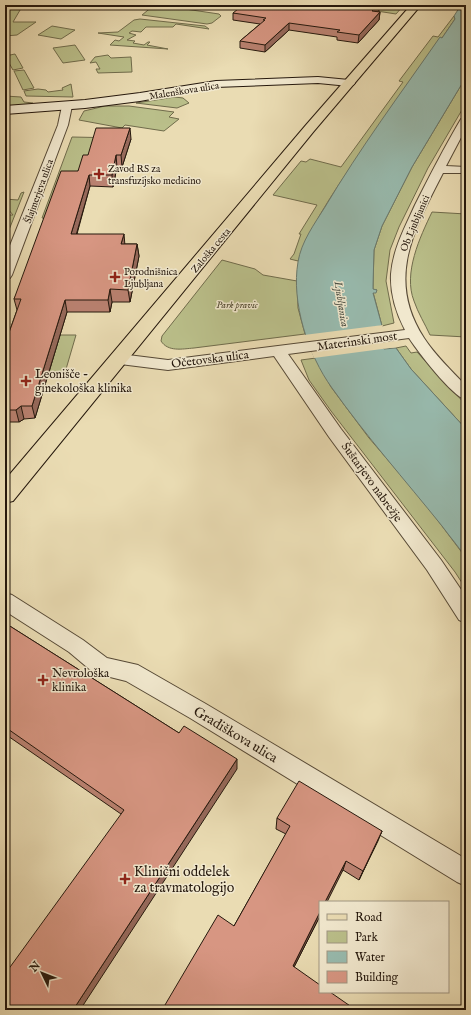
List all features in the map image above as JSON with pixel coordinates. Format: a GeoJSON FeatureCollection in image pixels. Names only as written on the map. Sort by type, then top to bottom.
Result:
{"type":"FeatureCollection","features":[{"type":"Feature","properties":{"kind":"main road","name":"Zaloška cesta"},"geometry":{"type":"LineString","coordinates":[[5,495],[349,83],[416,5]]}},
{"type":"Feature","properties":{"kind":"street","name":"Malenškova ulica"},"geometry":{"type":"LineString","coordinates":[[5,110],[67,106],[140,97],[216,84],[318,80],[349,83]]}},
{"type":"Feature","properties":{"kind":"street","name":"Šlajmerjeva ulica"},"geometry":{"type":"LineString","coordinates":[[5,275],[63,125],[67,106]]}},
{"type":"Feature","properties":{"kind":"street","name":"Ob Ljubljanici"},"geometry":{"type":"LineString","coordinates":[[466,119],[438,169],[405,240],[400,255],[398,274],[399,286],[406,316],[414,333],[438,365],[466,395]]}},
{"type":"Feature","properties":{"kind":"street"},"geometry":{"type":"LineString","coordinates":[[438,169],[466,170]]}},
{"type":"Feature","properties":{"kind":"street","name":"Materinski most"},"geometry":{"type":"LineString","coordinates":[[300,348],[414,333]]}},
{"type":"Feature","properties":{"kind":"street","name":"Očetovska ulica"},"geometry":{"type":"LineString","coordinates":[[120,359],[168,365],[300,348]]}},
{"type":"Feature","properties":{"kind":"street","name":"Šuštarjevo nabrežje"},"geometry":{"type":"LineString","coordinates":[[278,351],[335,433],[434,565],[466,614]]}},
{"type":"Feature","properties":{"kind":"street","name":"Gradiškova ulica"},"geometry":{"type":"LineString","coordinates":[[5,601],[76,646],[102,666],[130,672],[198,711],[466,872]]}},
{"type":"Feature","properties":{"kind":"green space"},"geometry":{"type":"Polygon","coordinates":[[[5,5],[23,5],[13,22],[36,22],[17,35],[5,36],[5,5]]]}},
{"type":"Feature","properties":{"kind":"green space"},"geometry":{"type":"Polygon","coordinates":[[[158,5],[219,14],[221,16],[212,23],[207,24],[142,15],[153,6],[158,5]]]}},
{"type":"Feature","properties":{"kind":"green space"},"geometry":{"type":"Polygon","coordinates":[[[384,5],[404,5],[396,14],[364,9],[382,8],[384,5]]]}},
{"type":"Feature","properties":{"kind":"green space"},"geometry":{"type":"Polygon","coordinates":[[[454,16],[455,19],[442,38],[440,38],[349,169],[312,229],[298,261],[290,259],[294,254],[301,234],[299,234],[317,205],[273,195],[301,161],[306,162],[310,159],[341,167],[403,82],[399,81],[433,36],[438,37],[454,16]]]}},
{"type":"Feature","properties":{"kind":"green space"},"geometry":{"type":"Polygon","coordinates":[[[140,19],[205,26],[209,29],[176,24],[173,27],[146,27],[141,32],[132,31],[129,33],[136,35],[127,40],[135,41],[133,43],[144,45],[150,42],[147,45],[168,49],[110,45],[115,40],[119,41],[124,37],[98,33],[118,32],[134,20],[140,19]]]}},
{"type":"Feature","properties":{"kind":"green space"},"geometry":{"type":"Polygon","coordinates":[[[52,26],[75,30],[61,39],[38,35],[52,26]]]}},
{"type":"Feature","properties":{"kind":"green space"},"geometry":{"type":"Polygon","coordinates":[[[75,45],[85,60],[63,63],[53,48],[75,45]]]}},
{"type":"Feature","properties":{"kind":"green space"},"geometry":{"type":"Polygon","coordinates":[[[15,54],[23,68],[13,70],[5,56],[15,54]]]}},
{"type":"Feature","properties":{"kind":"green space"},"geometry":{"type":"Polygon","coordinates":[[[108,55],[111,58],[131,57],[132,72],[98,73],[96,69],[100,69],[96,62],[90,63],[95,57],[108,55]]]}},
{"type":"Feature","properties":{"kind":"green space"},"geometry":{"type":"Polygon","coordinates":[[[24,70],[34,88],[23,90],[14,71],[24,70]]]}},
{"type":"Feature","properties":{"kind":"green space"},"geometry":{"type":"Polygon","coordinates":[[[466,77],[466,103],[428,168],[399,227],[390,250],[386,281],[394,323],[382,326],[373,292],[377,290],[373,290],[373,286],[374,250],[382,226],[412,167],[466,77]]]}},
{"type":"Feature","properties":{"kind":"green space"},"geometry":{"type":"Polygon","coordinates":[[[71,84],[73,97],[26,96],[24,91],[38,89],[46,90],[48,92],[63,90],[62,88],[71,84]]]}},
{"type":"Feature","properties":{"kind":"green space"},"geometry":{"type":"Polygon","coordinates":[[[5,96],[21,97],[24,102],[33,103],[32,105],[5,106],[5,96]]]}},
{"type":"Feature","properties":{"kind":"green space"},"geometry":{"type":"Polygon","coordinates":[[[175,97],[183,98],[189,103],[177,108],[136,103],[175,97]]]}},
{"type":"Feature","properties":{"kind":"green space"},"geometry":{"type":"Polygon","coordinates":[[[105,106],[129,106],[174,112],[169,117],[179,119],[164,131],[125,125],[122,128],[79,120],[84,111],[105,106]]]}},
{"type":"Feature","properties":{"kind":"green space"},"geometry":{"type":"Polygon","coordinates":[[[72,137],[122,138],[50,219],[42,218],[72,137]]]}},
{"type":"Feature","properties":{"kind":"green space"},"geometry":{"type":"Polygon","coordinates":[[[24,192],[5,240],[5,215],[13,215],[5,203],[5,199],[18,200],[21,193],[24,192]]]}},
{"type":"Feature","properties":{"kind":"green space"},"geometry":{"type":"Polygon","coordinates":[[[432,212],[466,214],[466,337],[430,335],[414,301],[411,290],[410,279],[414,255],[432,212]]]}},
{"type":"Feature","properties":{"kind":"green space","name":"Park pravic"},"geometry":{"type":"Polygon","coordinates":[[[222,260],[255,269],[263,275],[297,281],[298,308],[305,334],[185,349],[167,347],[161,341],[162,336],[222,260]]]}},
{"type":"Feature","properties":{"kind":"green space"},"geometry":{"type":"Polygon","coordinates":[[[60,335],[76,335],[64,376],[48,376],[60,335]]]}},
{"type":"Feature","properties":{"kind":"green space"},"geometry":{"type":"Polygon","coordinates":[[[406,346],[411,353],[417,352],[466,405],[466,429],[411,369],[396,348],[406,346]]]}},
{"type":"Feature","properties":{"kind":"green space"},"geometry":{"type":"Polygon","coordinates":[[[316,358],[331,387],[369,438],[424,502],[466,558],[466,589],[455,572],[331,411],[309,380],[301,360],[316,358]]]}},
{"type":"Feature","properties":{"kind":"water","name":"Ljubljanica"},"geometry":{"type":"Polygon","coordinates":[[[461,5],[466,5],[466,77],[412,167],[382,226],[374,250],[373,289],[377,290],[376,293],[373,293],[382,326],[374,327],[384,349],[396,348],[411,369],[466,429],[466,558],[442,526],[358,423],[323,375],[303,328],[299,311],[296,278],[302,247],[313,226],[352,163],[440,37],[442,38],[455,19],[454,16],[461,5]]]}},
{"type":"Feature","properties":{"kind":"pier"},"geometry":{"type":"Polygon","coordinates":[[[383,325],[382,328],[376,329],[385,347],[397,347],[314,358],[304,335],[383,325]]]}},
{"type":"Feature","properties":{"kind":"building"},"geometry":{"type":"Polygon","coordinates":[[[243,5],[378,5],[372,11],[380,12],[359,35],[337,32],[340,30],[289,23],[265,45],[240,41],[266,18],[233,13],[243,5]]]}},
{"type":"Feature","properties":{"kind":"building"},"geometry":{"type":"Polygon","coordinates":[[[96,128],[130,128],[121,155],[116,155],[112,175],[89,175],[71,234],[124,234],[121,244],[137,244],[128,290],[110,289],[108,300],[65,300],[32,406],[21,406],[16,410],[5,410],[5,344],[21,299],[14,299],[61,171],[78,171],[83,155],[88,155],[96,128]]]}},
{"type":"Feature","properties":{"kind":"building"},"geometry":{"type":"Polygon","coordinates":[[[5,623],[179,733],[184,726],[237,759],[73,1010],[5,1010],[5,974],[124,810],[5,727],[5,623]]]}},
{"type":"Feature","properties":{"kind":"building"},"geometry":{"type":"Polygon","coordinates":[[[299,781],[382,831],[363,871],[346,861],[326,901],[319,901],[319,914],[293,966],[319,984],[319,993],[331,993],[356,1010],[162,1010],[218,915],[234,926],[290,826],[277,818],[299,781]]]}},
{"type":"Feature","properties":{"kind":"place","name":"Zavod RS za transfuzijsko medicino"},"geometry":{"type":"Point","coordinates":[99,174]}},
{"type":"Feature","properties":{"kind":"place","name":"Porodnišnica Ljubljana"},"geometry":{"type":"Point","coordinates":[115,277]}},
{"type":"Feature","properties":{"kind":"place","name":"Leonišče - ginekološka klinika"},"geometry":{"type":"Point","coordinates":[26,381]}},
{"type":"Feature","properties":{"kind":"place","name":"Nevrološka klinika"},"geometry":{"type":"Point","coordinates":[43,680]}},
{"type":"Feature","properties":{"kind":"place","name":"Klinični oddelek za travmatologijo"},"geometry":{"type":"Point","coordinates":[125,879]}}]}
